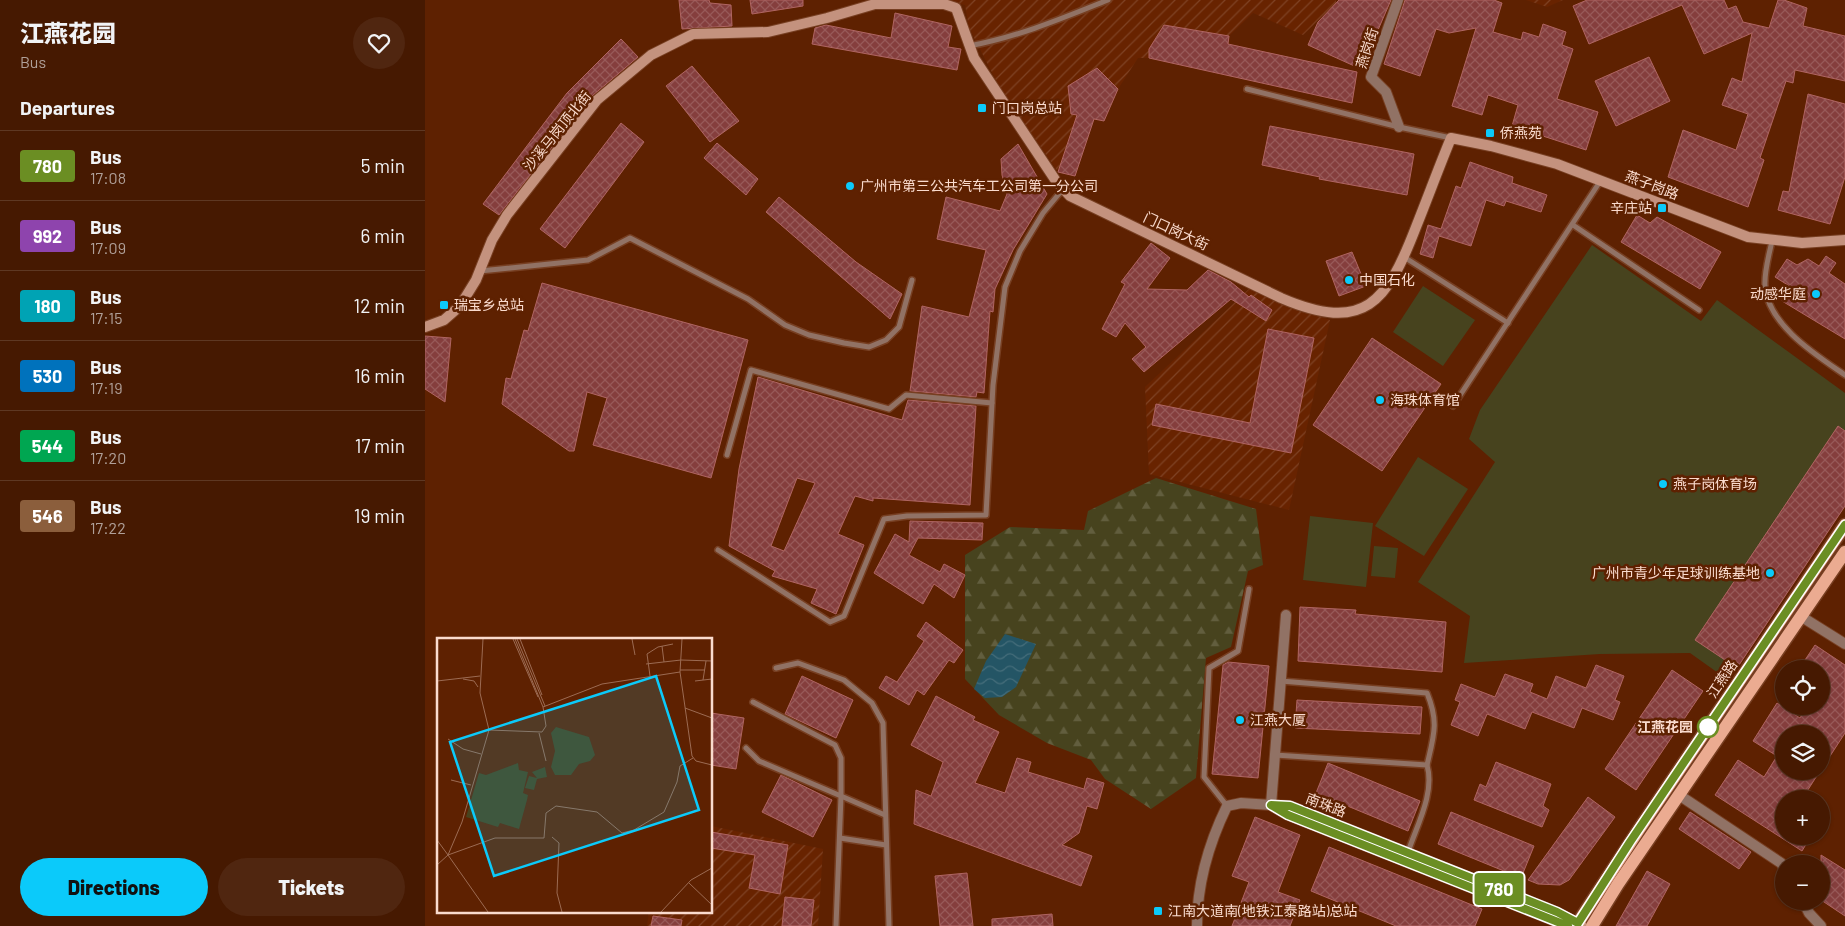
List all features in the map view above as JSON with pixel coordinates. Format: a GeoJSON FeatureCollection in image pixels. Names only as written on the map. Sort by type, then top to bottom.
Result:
{"type":"FeatureCollection","features":[{"type":"Feature","properties":{"kind":"main road","name":"江燕路"},"geometry":{"type":"LineString","coordinates":[[1576,925],[1845,525]]}},
{"type":"Feature","properties":{"kind":"main road"},"geometry":{"type":"LineString","coordinates":[[1592,926],[1845,552]]}},
{"type":"Feature","properties":{"kind":"street","name":"燕岗街"},"geometry":{"type":"LineString","coordinates":[[1398,0],[1371,77],[1386,92],[1399,127]]}},
{"type":"Feature","properties":{"kind":"street","name":"门口岗大街"},"geometry":{"type":"LineString","coordinates":[[884,2],[944,4],[956,8],[969,46],[983,72],[1063,189],[1084,204],[1182,248],[1281,298],[1317,312],[1344,313],[1371,303],[1389,287],[1404,257],[1451,138]]}},
{"type":"Feature","properties":{"kind":"street","name":"沙溪马岗顶北街"},"geometry":{"type":"LineString","coordinates":[[425,327],[432,326],[453,314],[470,291],[492,240],[507,215],[597,100],[651,55],[693,34],[768,32],[884,2]]}},
{"type":"Feature","properties":{"kind":"street","name":"燕子岗路"},"geometry":{"type":"LineString","coordinates":[[1451,138],[1517,152],[1601,180],[1748,237],[1802,243],[1845,240]]}},
{"type":"Feature","properties":{"kind":"street"},"geometry":{"type":"LineString","coordinates":[[1197,926],[1207,861],[1214,836],[1227,806],[1241,803],[1271,805],[1286,615]]}},
{"type":"Feature","properties":{"kind":"street"},"geometry":{"type":"LineString","coordinates":[[1802,617],[1845,644]]}},
{"type":"Feature","properties":{"kind":"street"},"geometry":{"type":"LineString","coordinates":[[1679,795],[1775,859]]}},
{"type":"Feature","properties":{"kind":"street","name":"南珠路"},"geometry":{"type":"LineString","coordinates":[[1271,805],[1288,815],[1576,925]]}},
{"type":"Feature","properties":{"kind":"street","name":"南珠路"},"geometry":{"type":"LineString","coordinates":[[1271,805],[1290,806],[1408,852],[1576,925]]}},
{"type":"Feature","properties":{"kind":"street"},"geometry":{"type":"LineString","coordinates":[[1808,910],[1821,926]]}},
{"type":"Feature","properties":{"kind":"lane"},"geometry":{"type":"LineString","coordinates":[[969,46],[994,41],[1045,25],[1108,0]]}},
{"type":"Feature","properties":{"kind":"lane"},"geometry":{"type":"LineString","coordinates":[[1247,89],[1451,138]]}},
{"type":"Feature","properties":{"kind":"lane"},"geometry":{"type":"LineString","coordinates":[[1453,406],[1573,226],[1601,180]]}},
{"type":"Feature","properties":{"kind":"lane"},"geometry":{"type":"LineString","coordinates":[[718,550],[830,622],[844,616],[884,519],[907,516],[986,515],[992,403],[1005,287],[1025,244],[1043,213],[1063,189]]}},
{"type":"Feature","properties":{"kind":"lane"},"geometry":{"type":"LineString","coordinates":[[1573,226],[1699,310]]}},
{"type":"Feature","properties":{"kind":"lane"},"geometry":{"type":"LineString","coordinates":[[479,271],[588,260],[630,238],[748,299],[785,325],[809,335],[869,347],[886,340],[899,327],[912,280]]}},
{"type":"Feature","properties":{"kind":"lane"},"geometry":{"type":"LineString","coordinates":[[1772,241],[1765,285],[1768,302],[1798,343],[1845,375]]}},
{"type":"Feature","properties":{"kind":"lane"},"geometry":{"type":"LineString","coordinates":[[1404,257],[1508,323]]}},
{"type":"Feature","properties":{"kind":"lane"},"geometry":{"type":"LineString","coordinates":[[727,455],[751,370],[889,409],[906,395],[992,403]]}},
{"type":"Feature","properties":{"kind":"lane"},"geometry":{"type":"LineString","coordinates":[[1227,806],[1204,777],[1209,668],[1238,651],[1249,589]]}},
{"type":"Feature","properties":{"kind":"lane"},"geometry":{"type":"LineString","coordinates":[[776,668],[799,663],[844,680],[872,702],[883,723],[889,926]]}},
{"type":"Feature","properties":{"kind":"lane"},"geometry":{"type":"LineString","coordinates":[[1281,681],[1427,693],[1435,713],[1433,740],[1427,765],[1430,776],[1426,802],[1408,852]]}},
{"type":"Feature","properties":{"kind":"lane"},"geometry":{"type":"LineString","coordinates":[[753,702],[835,745],[841,758],[836,926]]}},
{"type":"Feature","properties":{"kind":"lane"},"geometry":{"type":"LineString","coordinates":[[746,748],[759,761],[828,788],[841,796],[885,815]]}},
{"type":"Feature","properties":{"kind":"lane"},"geometry":{"type":"LineString","coordinates":[[1275,755],[1427,765]]}},
{"type":"Feature","properties":{"kind":"lane"},"geometry":{"type":"LineString","coordinates":[[839,838],[886,846]]}},
{"type":"Feature","properties":{"kind":"shaded area"},"geometry":{"type":"Polygon","coordinates":[[[938,0],[1336,0],[1336,3],[1303,35],[1253,13],[1229,36],[1164,25],[1149,49],[1149,58],[1138,58],[1118,89],[1097,68],[1068,86],[1071,114],[1077,116],[1058,172],[1001,90],[969,28],[965,5],[938,0]]]}},
{"type":"Feature","properties":{"kind":"shaded area"},"geometry":{"type":"Polygon","coordinates":[[[1526,0],[1563,0],[1547,7],[1526,0]]]}},
{"type":"Feature","properties":{"kind":"shaded area"},"geometry":{"type":"Polygon","coordinates":[[[1250,288],[1330,320],[1289,510],[1149,474],[1145,387],[1250,288]]]}},
{"type":"Feature","properties":{"kind":"shaded area"},"geometry":{"type":"Polygon","coordinates":[[[713,826],[823,849],[818,926],[647,926],[649,914],[713,914],[713,826]]]}},
{"type":"Feature","properties":{"kind":"green space","name":"燕子岗体育场"},"geometry":{"type":"Polygon","coordinates":[[[1592,245],[1701,321],[1717,300],[1845,393],[1845,506],[1728,680],[1690,653],[1600,654],[1464,663],[1470,616],[1418,582],[1495,462],[1469,439],[1480,410],[1592,245]]]}},
{"type":"Feature","properties":{"kind":"green space"},"geometry":{"type":"Polygon","coordinates":[[[1423,286],[1475,320],[1443,366],[1393,332],[1423,286]]]}},
{"type":"Feature","properties":{"kind":"green space"},"geometry":{"type":"Polygon","coordinates":[[[1418,457],[1468,489],[1424,556],[1375,526],[1418,457]]]}},
{"type":"Feature","properties":{"kind":"green space"},"geometry":{"type":"Polygon","coordinates":[[[1156,478],[1256,509],[1263,565],[1248,571],[1231,647],[1206,658],[1196,778],[1151,809],[1105,779],[1091,760],[1047,743],[999,715],[965,679],[965,555],[1010,527],[1084,530],[1088,511],[1156,478]]]}},
{"type":"Feature","properties":{"kind":"green space"},"geometry":{"type":"Polygon","coordinates":[[[1310,516],[1373,523],[1366,587],[1303,580],[1310,516]]]}},
{"type":"Feature","properties":{"kind":"green space"},"geometry":{"type":"Polygon","coordinates":[[[1374,546],[1398,548],[1395,578],[1371,576],[1374,546]]]}},
{"type":"Feature","properties":{"kind":"water"},"geometry":{"type":"Polygon","coordinates":[[[1005,634],[1036,644],[1016,687],[1002,697],[985,698],[974,689],[986,661],[1005,634]]]}},
{"type":"Feature","properties":{"kind":"building"},"geometry":{"type":"Polygon","coordinates":[[[679,0],[709,0],[710,3],[731,5],[732,26],[682,29],[679,0]]]}},
{"type":"Feature","properties":{"kind":"building"},"geometry":{"type":"Polygon","coordinates":[[[750,0],[803,0],[803,6],[752,14],[750,0]]]}},
{"type":"Feature","properties":{"kind":"building"},"geometry":{"type":"Polygon","coordinates":[[[1339,0],[1391,0],[1361,69],[1308,45],[1318,22],[1339,0]]]}},
{"type":"Feature","properties":{"kind":"building"},"geometry":{"type":"Polygon","coordinates":[[[1405,0],[1494,0],[1502,3],[1493,32],[1521,40],[1523,32],[1539,37],[1543,24],[1566,32],[1562,45],[1573,49],[1557,99],[1598,112],[1586,150],[1512,126],[1518,105],[1488,95],[1482,115],[1452,106],[1476,28],[1449,33],[1436,29],[1420,76],[1384,64],[1405,0]]]}},
{"type":"Feature","properties":{"kind":"building"},"geometry":{"type":"Polygon","coordinates":[[[1587,0],[1724,0],[1728,9],[1736,6],[1743,22],[1769,28],[1778,0],[1784,0],[1807,8],[1803,26],[1845,36],[1845,81],[1795,70],[1793,83],[1786,81],[1760,158],[1764,160],[1748,207],[1668,177],[1683,130],[1736,150],[1748,114],[1722,105],[1732,78],[1742,82],[1752,33],[1704,54],[1682,5],[1589,44],[1573,6],[1587,0]]]}},
{"type":"Feature","properties":{"kind":"building"},"geometry":{"type":"Polygon","coordinates":[[[895,13],[952,26],[948,47],[961,49],[957,70],[812,44],[815,28],[826,25],[891,38],[895,13]]]}},
{"type":"Feature","properties":{"kind":"building"},"geometry":{"type":"Polygon","coordinates":[[[1164,25],[1229,36],[1228,44],[1357,72],[1352,103],[1149,58],[1149,49],[1164,25]]]}},
{"type":"Feature","properties":{"kind":"building"},"geometry":{"type":"Polygon","coordinates":[[[621,39],[638,57],[592,96],[499,215],[483,204],[567,93],[621,39]]]}},
{"type":"Feature","properties":{"kind":"building"},"geometry":{"type":"Polygon","coordinates":[[[1649,57],[1670,101],[1616,126],[1595,81],[1649,57]]]}},
{"type":"Feature","properties":{"kind":"building"},"geometry":{"type":"Polygon","coordinates":[[[692,66],[739,121],[710,142],[666,86],[692,66]]]}},
{"type":"Feature","properties":{"kind":"building"},"geometry":{"type":"Polygon","coordinates":[[[1097,68],[1118,89],[1104,121],[1094,119],[1075,176],[1058,172],[1077,115],[1071,114],[1068,86],[1097,68]]]}},
{"type":"Feature","properties":{"kind":"building"},"geometry":{"type":"Polygon","coordinates":[[[1808,94],[1845,104],[1845,177],[1830,224],[1778,210],[1783,191],[1789,192],[1808,94]]]}},
{"type":"Feature","properties":{"kind":"building"},"geometry":{"type":"Polygon","coordinates":[[[621,123],[644,142],[565,248],[540,229],[621,123]]]}},
{"type":"Feature","properties":{"kind":"building"},"geometry":{"type":"Polygon","coordinates":[[[1270,126],[1414,154],[1407,195],[1319,179],[1320,177],[1262,165],[1270,126]]]}},
{"type":"Feature","properties":{"kind":"building"},"geometry":{"type":"Polygon","coordinates":[[[717,143],[758,179],[746,195],[704,158],[717,143]]]}},
{"type":"Feature","properties":{"kind":"building"},"geometry":{"type":"Polygon","coordinates":[[[1018,144],[1047,194],[1013,250],[995,289],[993,312],[990,311],[984,393],[977,392],[976,397],[910,391],[922,306],[969,317],[986,250],[937,239],[946,197],[1000,211],[1007,194],[1002,175],[1001,159],[1018,144]]]}},
{"type":"Feature","properties":{"kind":"building"},"geometry":{"type":"Polygon","coordinates":[[[1470,162],[1513,177],[1512,183],[1547,195],[1541,212],[1506,201],[1504,206],[1486,200],[1471,246],[1439,236],[1433,258],[1420,254],[1428,225],[1441,229],[1456,186],[1461,188],[1470,162]]]}},
{"type":"Feature","properties":{"kind":"building"},"geometry":{"type":"Polygon","coordinates":[[[779,197],[856,262],[902,294],[890,319],[766,212],[779,197]]]}},
{"type":"Feature","properties":{"kind":"building"},"geometry":{"type":"Polygon","coordinates":[[[1637,215],[1650,223],[1657,217],[1721,252],[1700,289],[1621,242],[1637,215]]]}},
{"type":"Feature","properties":{"kind":"building"},"geometry":{"type":"Polygon","coordinates":[[[1151,243],[1170,258],[1147,289],[1187,290],[1208,270],[1231,282],[1249,297],[1251,295],[1272,310],[1266,321],[1231,299],[1144,372],[1132,359],[1146,347],[1125,323],[1116,337],[1102,329],[1125,284],[1121,282],[1151,243]]]}},
{"type":"Feature","properties":{"kind":"building"},"geometry":{"type":"Polygon","coordinates":[[[1352,252],[1366,286],[1339,296],[1326,261],[1352,252]]]}},
{"type":"Feature","properties":{"kind":"building","name":"动感华庭"},"geometry":{"type":"Polygon","coordinates":[[[1826,256],[1836,263],[1829,273],[1845,284],[1845,339],[1782,301],[1791,287],[1775,277],[1787,259],[1797,265],[1808,259],[1819,266],[1826,256]]]}},
{"type":"Feature","properties":{"kind":"building"},"geometry":{"type":"Polygon","coordinates":[[[542,283],[748,340],[711,478],[593,445],[607,398],[587,392],[574,451],[569,451],[502,404],[506,378],[511,379],[524,330],[528,331],[542,283]]]}},
{"type":"Feature","properties":{"kind":"building"},"geometry":{"type":"Polygon","coordinates":[[[1268,329],[1314,338],[1291,453],[1152,425],[1156,404],[1250,423],[1268,329]]]}},
{"type":"Feature","properties":{"kind":"building"},"geometry":{"type":"Polygon","coordinates":[[[425,336],[451,338],[445,402],[425,389],[425,336]]]}},
{"type":"Feature","properties":{"kind":"building","name":"海珠体育馆"},"geometry":{"type":"Polygon","coordinates":[[[1372,338],[1441,384],[1382,471],[1313,425],[1372,338]]]}},
{"type":"Feature","properties":{"kind":"building"},"geometry":{"type":"Polygon","coordinates":[[[758,377],[902,420],[908,400],[976,406],[970,505],[873,498],[873,501],[855,496],[838,534],[864,545],[836,614],[811,603],[817,589],[772,576],[775,571],[729,546],[739,469],[758,377]],[[797,478],[771,546],[784,551],[815,483],[797,478]]]}},
{"type":"Feature","properties":{"kind":"building","name":"广州市青少年足球训练基地"},"geometry":{"type":"Polygon","coordinates":[[[1838,426],[1845,431],[1845,506],[1737,668],[1695,640],[1838,426]]]}},
{"type":"Feature","properties":{"kind":"building"},"geometry":{"type":"Polygon","coordinates":[[[910,521],[983,523],[982,540],[918,538],[909,555],[940,572],[944,564],[965,575],[954,598],[934,584],[923,604],[874,573],[895,534],[909,542],[910,521]]]}},
{"type":"Feature","properties":{"kind":"building"},"geometry":{"type":"Polygon","coordinates":[[[1300,607],[1356,610],[1355,614],[1446,622],[1442,672],[1298,661],[1300,607]]]}},
{"type":"Feature","properties":{"kind":"building"},"geometry":{"type":"Polygon","coordinates":[[[926,622],[963,650],[954,663],[949,660],[924,695],[917,690],[909,705],[879,688],[886,676],[897,682],[924,641],[917,636],[926,622]]]}},
{"type":"Feature","properties":{"kind":"building"},"geometry":{"type":"Polygon","coordinates":[[[1815,645],[1845,665],[1845,733],[1830,756],[1830,725],[1775,725],[1775,755],[1753,741],[1775,706],[1775,715],[1795,715],[1800,718],[1802,715],[1830,715],[1830,660],[1805,660],[1815,645]]]}},
{"type":"Feature","properties":{"kind":"building","name":"江燕大厦"},"geometry":{"type":"Polygon","coordinates":[[[1228,662],[1269,666],[1258,778],[1212,774],[1223,665],[1228,662]]]}},
{"type":"Feature","properties":{"kind":"building"},"geometry":{"type":"Polygon","coordinates":[[[1596,665],[1624,676],[1615,700],[1620,702],[1613,720],[1582,708],[1574,728],[1532,712],[1525,729],[1487,714],[1478,736],[1451,725],[1460,702],[1455,700],[1461,684],[1495,697],[1505,674],[1533,684],[1530,692],[1547,699],[1556,676],[1586,688],[1596,665]]]}},
{"type":"Feature","properties":{"kind":"building"},"geometry":{"type":"Polygon","coordinates":[[[1672,670],[1703,691],[1636,790],[1605,769],[1672,670]]]}},
{"type":"Feature","properties":{"kind":"building"},"geometry":{"type":"Polygon","coordinates":[[[802,676],[853,700],[836,738],[785,714],[802,676]]]}},
{"type":"Feature","properties":{"kind":"building"},"geometry":{"type":"Polygon","coordinates":[[[936,696],[975,717],[973,720],[999,732],[975,783],[1005,793],[1017,758],[1031,762],[1028,772],[1084,789],[1087,778],[1104,783],[1097,809],[1087,806],[1079,833],[1062,845],[1092,856],[1081,886],[914,824],[916,790],[931,796],[943,762],[911,745],[936,696]]]}},
{"type":"Feature","properties":{"kind":"building"},"geometry":{"type":"Polygon","coordinates":[[[1297,700],[1422,707],[1420,734],[1295,728],[1297,700]]]}},
{"type":"Feature","properties":{"kind":"building"},"geometry":{"type":"Polygon","coordinates":[[[713,713],[744,718],[736,769],[713,765],[713,713]]]}},
{"type":"Feature","properties":{"kind":"building"},"geometry":{"type":"Polygon","coordinates":[[[1775,759],[1775,780],[1814,780],[1808,790],[1775,790],[1775,834],[1715,795],[1738,760],[1764,777],[1775,759]]]}},
{"type":"Feature","properties":{"kind":"building"},"geometry":{"type":"Polygon","coordinates":[[[1496,762],[1551,784],[1543,806],[1549,810],[1542,827],[1474,800],[1480,784],[1486,787],[1496,762]]]}},
{"type":"Feature","properties":{"kind":"building"},"geometry":{"type":"Polygon","coordinates":[[[1328,763],[1420,801],[1408,831],[1316,793],[1328,763]]]}},
{"type":"Feature","properties":{"kind":"building"},"geometry":{"type":"Polygon","coordinates":[[[781,775],[832,800],[813,837],[762,812],[781,775]]]}},
{"type":"Feature","properties":{"kind":"building"},"geometry":{"type":"Polygon","coordinates":[[[1588,797],[1615,817],[1569,880],[1560,885],[1538,884],[1528,880],[1588,797]]]}},
{"type":"Feature","properties":{"kind":"building"},"geometry":{"type":"Polygon","coordinates":[[[1451,812],[1534,846],[1521,878],[1438,844],[1451,812]]]}},
{"type":"Feature","properties":{"kind":"building"},"geometry":{"type":"Polygon","coordinates":[[[1690,812],[1751,852],[1739,869],[1679,829],[1690,812]]]}},
{"type":"Feature","properties":{"kind":"building"},"geometry":{"type":"Polygon","coordinates":[[[1255,817],[1300,835],[1278,892],[1300,900],[1290,926],[1232,926],[1249,882],[1232,876],[1255,817]]]}},
{"type":"Feature","properties":{"kind":"building"},"geometry":{"type":"Polygon","coordinates":[[[713,832],[788,845],[780,894],[749,888],[755,855],[713,848],[713,832]]]}},
{"type":"Feature","properties":{"kind":"building"},"geometry":{"type":"Polygon","coordinates":[[[1793,845],[1806,845],[1802,851],[1793,845]]]}},
{"type":"Feature","properties":{"kind":"building"},"geometry":{"type":"Polygon","coordinates":[[[1329,847],[1482,909],[1475,926],[1396,926],[1311,891],[1329,847]]]}},
{"type":"Feature","properties":{"kind":"building"},"geometry":{"type":"Polygon","coordinates":[[[1830,861],[1845,870],[1845,916],[1830,906],[1830,861]]]}},
{"type":"Feature","properties":{"kind":"building"},"geometry":{"type":"Polygon","coordinates":[[[1647,871],[1670,884],[1647,926],[1616,926],[1647,871]]]}},
{"type":"Feature","properties":{"kind":"building"},"geometry":{"type":"Polygon","coordinates":[[[967,873],[973,926],[940,926],[935,876],[967,873]]]}},
{"type":"Feature","properties":{"kind":"building"},"geometry":{"type":"Polygon","coordinates":[[[785,897],[814,900],[811,926],[782,926],[785,897]]]}},
{"type":"Feature","properties":{"kind":"building"},"geometry":{"type":"Polygon","coordinates":[[[1052,914],[1053,926],[992,926],[992,919],[1052,914]]]}},
{"type":"Feature","properties":{"kind":"building"},"geometry":{"type":"Polygon","coordinates":[[[653,916],[682,920],[681,926],[651,926],[653,916]]]}},
{"type":"Feature","properties":{"kind":"bus line","name":"780"},"geometry":{"type":"LineString","coordinates":[[1568,926],[1416,864],[1288,815],[1271,805],[1290,806],[1557,912],[1578,923],[1630,842],[1845,525]]}},
{"type":"Feature","properties":{"kind":"place","name":"门口岗总站"},"geometry":{"type":"Point","coordinates":[982,108]}},
{"type":"Feature","properties":{"kind":"place","name":"侨燕苑"},"geometry":{"type":"Point","coordinates":[1490,133]}},
{"type":"Feature","properties":{"kind":"place","name":"广州市第三公共汽车工公司第一分公司"},"geometry":{"type":"Point","coordinates":[850,186]}},
{"type":"Feature","properties":{"kind":"place","name":"辛庄站"},"geometry":{"type":"Point","coordinates":[1662,208]}},
{"type":"Feature","properties":{"kind":"place","name":"中国石化"},"geometry":{"type":"Point","coordinates":[1349,280]}},
{"type":"Feature","properties":{"kind":"place","name":"动感华庭"},"geometry":{"type":"Point","coordinates":[1816,294]}},
{"type":"Feature","properties":{"kind":"place","name":"瑞宝乡总站"},"geometry":{"type":"Point","coordinates":[444,305]}},
{"type":"Feature","properties":{"kind":"place","name":"海珠体育馆"},"geometry":{"type":"Point","coordinates":[1380,400]}},
{"type":"Feature","properties":{"kind":"place","name":"燕子岗体育场"},"geometry":{"type":"Point","coordinates":[1663,484]}},
{"type":"Feature","properties":{"kind":"place","name":"广州市青少年足球训练基地"},"geometry":{"type":"Point","coordinates":[1770,573]}},
{"type":"Feature","properties":{"kind":"place","name":"江燕大厦"},"geometry":{"type":"Point","coordinates":[1240,720]}},
{"type":"Feature","properties":{"kind":"place","name":"江燕花园"},"geometry":{"type":"Point","coordinates":[1708,727]}},
{"type":"Feature","properties":{"kind":"place","name":"江南大道南(地铁江泰路站)总站"},"geometry":{"type":"Point","coordinates":[1158,911]}}]}
